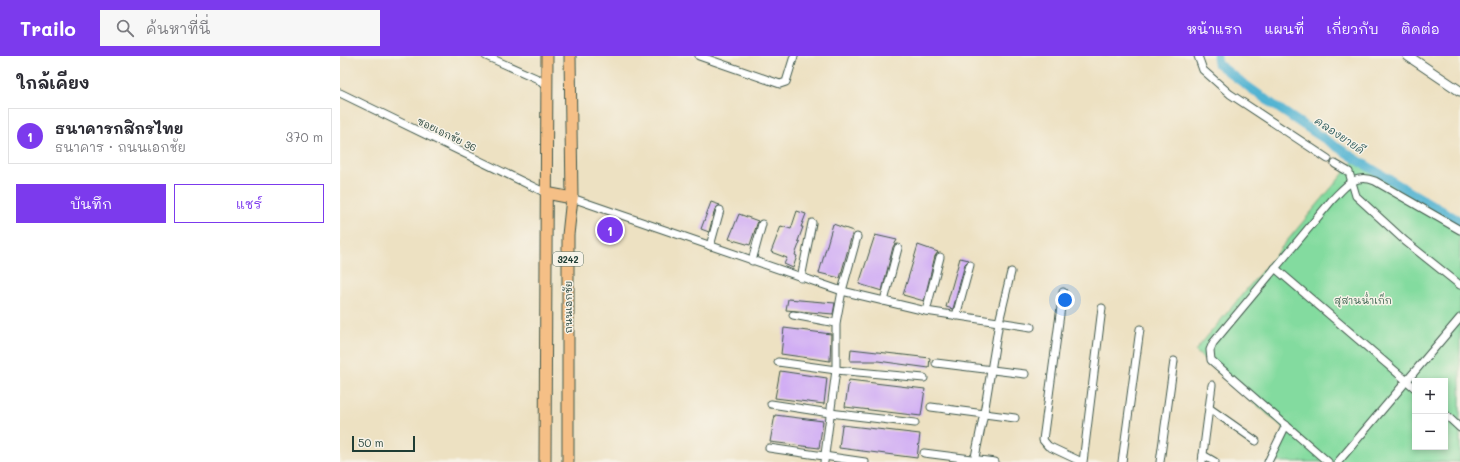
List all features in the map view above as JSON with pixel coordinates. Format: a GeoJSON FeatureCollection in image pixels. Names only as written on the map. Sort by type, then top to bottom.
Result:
{"type":"FeatureCollection","features":[{"type":"Feature","properties":{"kind":"main road","name":"3242"},"geometry":{"type":"LineString","coordinates":[[545,462],[547,56]]}},
{"type":"Feature","properties":{"kind":"main road","name":"ถนนเอกชัย"},"geometry":{"type":"LineString","coordinates":[[568,462],[568,235],[572,198],[570,56]]}},
{"type":"Feature","properties":{"kind":"main road"},"geometry":{"type":"LineString","coordinates":[[546,194],[572,198]]}},
{"type":"Feature","properties":{"kind":"street"},"geometry":{"type":"LineString","coordinates":[[486,56],[538,79],[546,87]]}},
{"type":"Feature","properties":{"kind":"street"},"geometry":{"type":"LineString","coordinates":[[699,56],[780,84],[786,82],[794,56]]}},
{"type":"Feature","properties":{"kind":"street"},"geometry":{"type":"LineString","coordinates":[[1198,56],[1203,70],[1230,94],[1328,159]]}},
{"type":"Feature","properties":{"kind":"street"},"geometry":{"type":"LineString","coordinates":[[1408,56],[1460,91]]}},
{"type":"Feature","properties":{"kind":"street","name":"ซอยเอกชัย 36"},"geometry":{"type":"LineString","coordinates":[[340,93],[546,194]]}},
{"type":"Feature","properties":{"kind":"street"},"geometry":{"type":"LineString","coordinates":[[1335,164],[1349,172],[1356,196],[1405,241],[1460,285]]}},
{"type":"Feature","properties":{"kind":"street"},"geometry":{"type":"LineString","coordinates":[[1328,462],[1211,360],[1210,350],[1221,333],[1275,268],[1351,181],[1366,177],[1375,181],[1460,230]]}},
{"type":"Feature","properties":{"kind":"street"},"geometry":{"type":"LineString","coordinates":[[572,198],[653,224],[752,261],[842,291],[926,311],[1030,327]]}},
{"type":"Feature","properties":{"kind":"street"},"geometry":{"type":"LineString","coordinates":[[710,246],[720,210]]}},
{"type":"Feature","properties":{"kind":"street"},"geometry":{"type":"LineString","coordinates":[[801,278],[812,223]]}},
{"type":"Feature","properties":{"kind":"street"},"geometry":{"type":"LineString","coordinates":[[752,261],[762,224]]}},
{"type":"Feature","properties":{"kind":"street"},"geometry":{"type":"LineString","coordinates":[[824,460],[836,370],[836,323],[842,291],[857,237]]}},
{"type":"Feature","properties":{"kind":"street"},"geometry":{"type":"LineString","coordinates":[[884,301],[898,248]]}},
{"type":"Feature","properties":{"kind":"street"},"geometry":{"type":"LineString","coordinates":[[926,311],[940,257]]}},
{"type":"Feature","properties":{"kind":"street"},"geometry":{"type":"LineString","coordinates":[[956,316],[970,265]]}},
{"type":"Feature","properties":{"kind":"street"},"geometry":{"type":"LineString","coordinates":[[1275,268],[1412,385]]}},
{"type":"Feature","properties":{"kind":"street"},"geometry":{"type":"LineString","coordinates":[[974,461],[984,413],[990,369],[999,322],[1011,272]]}},
{"type":"Feature","properties":{"kind":"street"},"geometry":{"type":"LineString","coordinates":[[1063,292],[1043,440],[1048,446],[1083,462],[1102,308]]}},
{"type":"Feature","properties":{"kind":"street"},"geometry":{"type":"LineString","coordinates":[[793,315],[836,323]]}},
{"type":"Feature","properties":{"kind":"street"},"geometry":{"type":"LineString","coordinates":[[1338,462],[1460,318]]}},
{"type":"Feature","properties":{"kind":"street"},"geometry":{"type":"LineString","coordinates":[[1122,462],[1140,329]]}},
{"type":"Feature","properties":{"kind":"street"},"geometry":{"type":"LineString","coordinates":[[1160,462],[1174,361]]}},
{"type":"Feature","properties":{"kind":"street"},"geometry":{"type":"LineString","coordinates":[[778,362],[836,370],[924,378]]}},
{"type":"Feature","properties":{"kind":"street"},"geometry":{"type":"LineString","coordinates":[[936,363],[1025,374]]}},
{"type":"Feature","properties":{"kind":"street"},"geometry":{"type":"LineString","coordinates":[[1212,385],[1203,458],[1215,462]]}},
{"type":"Feature","properties":{"kind":"street"},"geometry":{"type":"LineString","coordinates":[[771,404],[830,414],[915,423]]}},
{"type":"Feature","properties":{"kind":"street"},"geometry":{"type":"LineString","coordinates":[[931,407],[1015,418]]}},
{"type":"Feature","properties":{"kind":"street"},"geometry":{"type":"LineString","coordinates":[[1209,408],[1256,441]]}},
{"type":"Feature","properties":{"kind":"street"},"geometry":{"type":"LineString","coordinates":[[1448,417],[1460,428]]}},
{"type":"Feature","properties":{"kind":"street"},"geometry":{"type":"LineString","coordinates":[[1268,462],[1286,425]]}},
{"type":"Feature","properties":{"kind":"street"},"geometry":{"type":"LineString","coordinates":[[769,448],[824,460],[865,462]]}},
{"type":"Feature","properties":{"kind":"street"},"geometry":{"type":"LineString","coordinates":[[924,453],[974,461],[995,462]]}},
{"type":"Feature","properties":{"kind":"green space","name":"สุสานน่ำเก็ก"},"geometry":{"type":"Polygon","coordinates":[[[1353,162],[1460,226],[1460,462],[1270,462],[1286,430],[1195,351],[1353,162]]]}},
{"type":"Feature","properties":{"kind":"building"},"geometry":{"type":"Polygon","coordinates":[[[711,202],[720,205],[715,209],[709,232],[701,229],[711,202]]]}},
{"type":"Feature","properties":{"kind":"building"},"geometry":{"type":"Polygon","coordinates":[[[797,211],[806,214],[801,227],[803,227],[798,241],[800,242],[795,255],[797,256],[793,268],[784,264],[787,258],[771,252],[781,226],[791,229],[797,211]]]}},
{"type":"Feature","properties":{"kind":"building"},"geometry":{"type":"Polygon","coordinates":[[[739,214],[758,221],[750,245],[729,239],[739,214]]]}},
{"type":"Feature","properties":{"kind":"building"},"geometry":{"type":"Polygon","coordinates":[[[833,224],[853,231],[840,278],[819,273],[833,224]]]}},
{"type":"Feature","properties":{"kind":"building"},"geometry":{"type":"Polygon","coordinates":[[[875,235],[897,240],[893,247],[882,291],[859,284],[875,235]]]}},
{"type":"Feature","properties":{"kind":"building"},"geometry":{"type":"Polygon","coordinates":[[[918,245],[938,252],[935,256],[924,301],[903,295],[918,245]]]}},
{"type":"Feature","properties":{"kind":"building"},"geometry":{"type":"Polygon","coordinates":[[[960,258],[969,260],[965,264],[953,309],[946,307],[960,258]]]}},
{"type":"Feature","properties":{"kind":"building"},"geometry":{"type":"Polygon","coordinates":[[[788,299],[835,303],[833,314],[786,310],[788,299]]]}},
{"type":"Feature","properties":{"kind":"building"},"geometry":{"type":"Polygon","coordinates":[[[784,328],[831,334],[830,361],[781,354],[784,328]]]}},
{"type":"Feature","properties":{"kind":"building"},"geometry":{"type":"Polygon","coordinates":[[[851,349],[930,358],[929,368],[878,361],[850,361],[851,349]]]}},
{"type":"Feature","properties":{"kind":"building"},"geometry":{"type":"Polygon","coordinates":[[[780,371],[827,378],[824,404],[775,398],[780,371]]]}},
{"type":"Feature","properties":{"kind":"building"},"geometry":{"type":"Polygon","coordinates":[[[849,380],[925,389],[921,416],[845,407],[849,380]]]}},
{"type":"Feature","properties":{"kind":"building"},"geometry":{"type":"Polygon","coordinates":[[[775,415],[823,421],[819,448],[770,442],[775,415]]]}},
{"type":"Feature","properties":{"kind":"building"},"geometry":{"type":"Polygon","coordinates":[[[842,425],[920,434],[917,458],[839,448],[842,425]]]}},
{"type":"Feature","properties":{"kind":"waterway","name":"คลองยายดี"},"geometry":{"type":"LineString","coordinates":[[1217,56],[1218,64],[1276,107],[1336,147],[1460,221]]}},
{"type":"Feature","properties":{"kind":"place","name":"ธนาคารกสิกรไทย"},"geometry":{"type":"Point","coordinates":[610,230]}}]}
